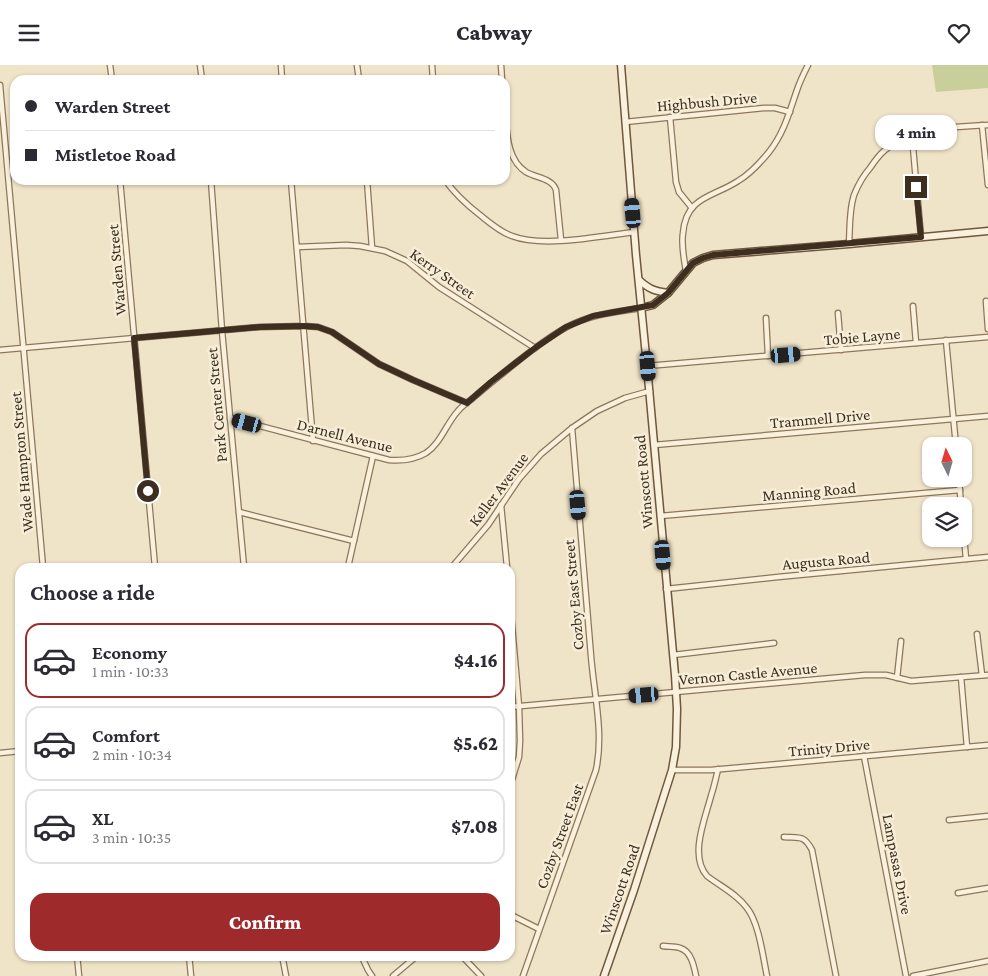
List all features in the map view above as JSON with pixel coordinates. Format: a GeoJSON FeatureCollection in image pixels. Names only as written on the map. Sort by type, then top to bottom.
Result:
{"type":"FeatureCollection","features":[{"type":"Feature","properties":{"kind":"main road","name":"Winscott Road"},"geometry":{"type":"LineString","coordinates":[[604,976],[672,770],[676,747],[676,692],[620,65]]}},
{"type":"Feature","properties":{"kind":"main road"},"geometry":{"type":"LineString","coordinates":[[642,308],[653,305],[668,293],[693,263],[713,255],[988,231]]}},
{"type":"Feature","properties":{"kind":"main road"},"geometry":{"type":"LineString","coordinates":[[639,280],[648,288],[668,293]]}},
{"type":"Feature","properties":{"kind":"street"},"geometry":{"type":"LineString","coordinates":[[686,271],[682,233],[692,208],[703,198],[738,182],[763,160],[782,132],[797,89],[808,65]]}},
{"type":"Feature","properties":{"kind":"street","name":"Wade Hampton Street"},"geometry":{"type":"LineString","coordinates":[[0,85],[43,563]]}},
{"type":"Feature","properties":{"kind":"street","name":"Highbush Drive"},"geometry":{"type":"LineString","coordinates":[[625,121],[764,108],[775,108],[790,112]]}},
{"type":"Feature","properties":{"kind":"street"},"geometry":{"type":"LineString","coordinates":[[670,117],[676,181],[679,192],[692,208]]}},
{"type":"Feature","properties":{"kind":"street"},"geometry":{"type":"LineString","coordinates":[[849,244],[852,205],[858,187],[867,171],[886,150],[912,136],[932,130],[985,125],[988,185]]}},
{"type":"Feature","properties":{"kind":"street"},"geometry":{"type":"LineString","coordinates":[[912,136],[921,237]]}},
{"type":"Feature","properties":{"kind":"street"},"geometry":{"type":"LineString","coordinates":[[510,147],[516,162],[524,171],[554,185],[561,240]]}},
{"type":"Feature","properties":{"kind":"street","name":"Warden Street"},"geometry":{"type":"LineString","coordinates":[[120,185],[155,563]]}},
{"type":"Feature","properties":{"kind":"street","name":"Park Center Street"},"geometry":{"type":"LineString","coordinates":[[211,185],[222,331],[244,563]]}},
{"type":"Feature","properties":{"kind":"street"},"geometry":{"type":"LineString","coordinates":[[291,185],[313,441]]}},
{"type":"Feature","properties":{"kind":"street"},"geometry":{"type":"LineString","coordinates":[[367,185],[372,248]]}},
{"type":"Feature","properties":{"kind":"street"},"geometry":{"type":"LineString","coordinates":[[449,185],[468,206],[491,224],[514,237],[544,241],[634,232]]}},
{"type":"Feature","properties":{"kind":"street","name":"Kerry Street"},"geometry":{"type":"LineString","coordinates":[[297,247],[346,245],[384,251],[407,261],[439,287],[535,348]]}},
{"type":"Feature","properties":{"kind":"street"},"geometry":{"type":"LineString","coordinates":[[986,301],[988,329]]}},
{"type":"Feature","properties":{"kind":"street"},"geometry":{"type":"LineString","coordinates":[[912,306],[916,343]]}},
{"type":"Feature","properties":{"kind":"street","name":"Darnell Avenue"},"geometry":{"type":"LineString","coordinates":[[230,418],[388,460],[402,461],[425,453],[433,447],[459,410],[491,382],[566,327],[593,316],[642,308]]}},
{"type":"Feature","properties":{"kind":"street"},"geometry":{"type":"LineString","coordinates":[[838,313],[841,350]]}},
{"type":"Feature","properties":{"kind":"street"},"geometry":{"type":"LineString","coordinates":[[766,318],[768,356]]}},
{"type":"Feature","properties":{"kind":"street"},"geometry":{"type":"LineString","coordinates":[[0,350],[260,327],[318,327],[332,332],[379,364],[467,403]]}},
{"type":"Feature","properties":{"kind":"street","name":"Tobie Layne"},"geometry":{"type":"LineString","coordinates":[[648,366],[988,337]]}},
{"type":"Feature","properties":{"kind":"street"},"geometry":{"type":"LineString","coordinates":[[946,340],[955,437]]}},
{"type":"Feature","properties":{"kind":"street","name":"Keller Avenue"},"geometry":{"type":"LineString","coordinates":[[455,563],[488,525],[519,479],[541,454],[572,428],[597,411],[625,397],[650,391]]}},
{"type":"Feature","properties":{"kind":"street","name":"Trammell Drive"},"geometry":{"type":"LineString","coordinates":[[654,445],[988,416]]}},
{"type":"Feature","properties":{"kind":"street","name":"Cozby East Street"},"geometry":{"type":"LineString","coordinates":[[572,428],[595,700]]}},
{"type":"Feature","properties":{"kind":"street"},"geometry":{"type":"LineString","coordinates":[[349,563],[373,456]]}},
{"type":"Feature","properties":{"kind":"street"},"geometry":{"type":"LineString","coordinates":[[960,487],[960,497]]}},
{"type":"Feature","properties":{"kind":"street","name":"Manning Road"},"geometry":{"type":"LineString","coordinates":[[660,516],[960,490]]}},
{"type":"Feature","properties":{"kind":"street"},"geometry":{"type":"LineString","coordinates":[[501,505],[507,563]]}},
{"type":"Feature","properties":{"kind":"street"},"geometry":{"type":"LineString","coordinates":[[239,512],[354,541]]}},
{"type":"Feature","properties":{"kind":"street"},"geometry":{"type":"LineString","coordinates":[[965,547],[966,559]]}},
{"type":"Feature","properties":{"kind":"street","name":"Augusta Road"},"geometry":{"type":"LineString","coordinates":[[666,589],[988,557]]}},
{"type":"Feature","properties":{"kind":"street"},"geometry":{"type":"LineString","coordinates":[[977,634],[982,675]]}},
{"type":"Feature","properties":{"kind":"street"},"geometry":{"type":"LineString","coordinates":[[897,678],[900,641]]}},
{"type":"Feature","properties":{"kind":"street"},"geometry":{"type":"LineString","coordinates":[[672,655],[774,643]]}},
{"type":"Feature","properties":{"kind":"street"},"geometry":{"type":"LineString","coordinates":[[515,660],[520,741],[519,757],[515,770]]}},
{"type":"Feature","properties":{"kind":"street","name":"Vernon Castle Avenue"},"geometry":{"type":"LineString","coordinates":[[515,706],[865,675],[886,675],[911,681],[988,675]]}},
{"type":"Feature","properties":{"kind":"street"},"geometry":{"type":"LineString","coordinates":[[961,677],[967,747]]}},
{"type":"Feature","properties":{"kind":"street","name":"Cozby Street East"},"geometry":{"type":"LineString","coordinates":[[522,976],[596,770],[599,748],[595,700]]}},
{"type":"Feature","properties":{"kind":"street","name":"Trinity Drive"},"geometry":{"type":"LineString","coordinates":[[672,770],[718,769],[988,745]]}},
{"type":"Feature","properties":{"kind":"street"},"geometry":{"type":"LineString","coordinates":[[0,753],[15,752]]}},
{"type":"Feature","properties":{"kind":"street","name":"Lampasas Drive"},"geometry":{"type":"LineString","coordinates":[[864,757],[906,976]]}},
{"type":"Feature","properties":{"kind":"street"},"geometry":{"type":"LineString","coordinates":[[718,769],[700,833],[698,851],[700,863],[707,876],[743,903],[752,915],[767,976]]}},
{"type":"Feature","properties":{"kind":"street"},"geometry":{"type":"LineString","coordinates":[[949,820],[988,816]]}},
{"type":"Feature","properties":{"kind":"street"},"geometry":{"type":"LineString","coordinates":[[784,837],[805,840],[812,850],[836,976]]}},
{"type":"Feature","properties":{"kind":"street"},"geometry":{"type":"LineString","coordinates":[[958,893],[988,888]]}},
{"type":"Feature","properties":{"kind":"street"},"geometry":{"type":"LineString","coordinates":[[515,917],[539,929]]}},
{"type":"Feature","properties":{"kind":"street"},"geometry":{"type":"LineString","coordinates":[[662,946],[680,948],[689,954],[696,976]]}},
{"type":"Feature","properties":{"kind":"street"},"geometry":{"type":"LineString","coordinates":[[78,961],[79,976]]}},
{"type":"Feature","properties":{"kind":"street"},"geometry":{"type":"LineString","coordinates":[[190,961],[191,976]]}},
{"type":"Feature","properties":{"kind":"street"},"geometry":{"type":"LineString","coordinates":[[283,961],[286,976]]}},
{"type":"Feature","properties":{"kind":"street"},"geometry":{"type":"LineString","coordinates":[[364,961],[372,976]]}},
{"type":"Feature","properties":{"kind":"street"},"geometry":{"type":"LineString","coordinates":[[393,976],[411,961]]}},
{"type":"Feature","properties":{"kind":"street"},"geometry":{"type":"LineString","coordinates":[[467,961],[481,976]]}},
{"type":"Feature","properties":{"kind":"street"},"geometry":{"type":"LineString","coordinates":[[913,976],[988,961]]}},
{"type":"Feature","properties":{"kind":"green space"},"geometry":{"type":"Polygon","coordinates":[[[932,65],[988,65],[988,88],[936,92],[932,65]]]}},
{"type":"Feature","properties":{"kind":"route"},"geometry":{"type":"LineString","coordinates":[[148,491],[134,338],[260,327],[318,327],[332,332],[379,364],[467,403],[535,348],[566,327],[593,316],[653,305],[668,293],[693,263],[703,258],[713,255],[921,237],[916,187]]}}]}
